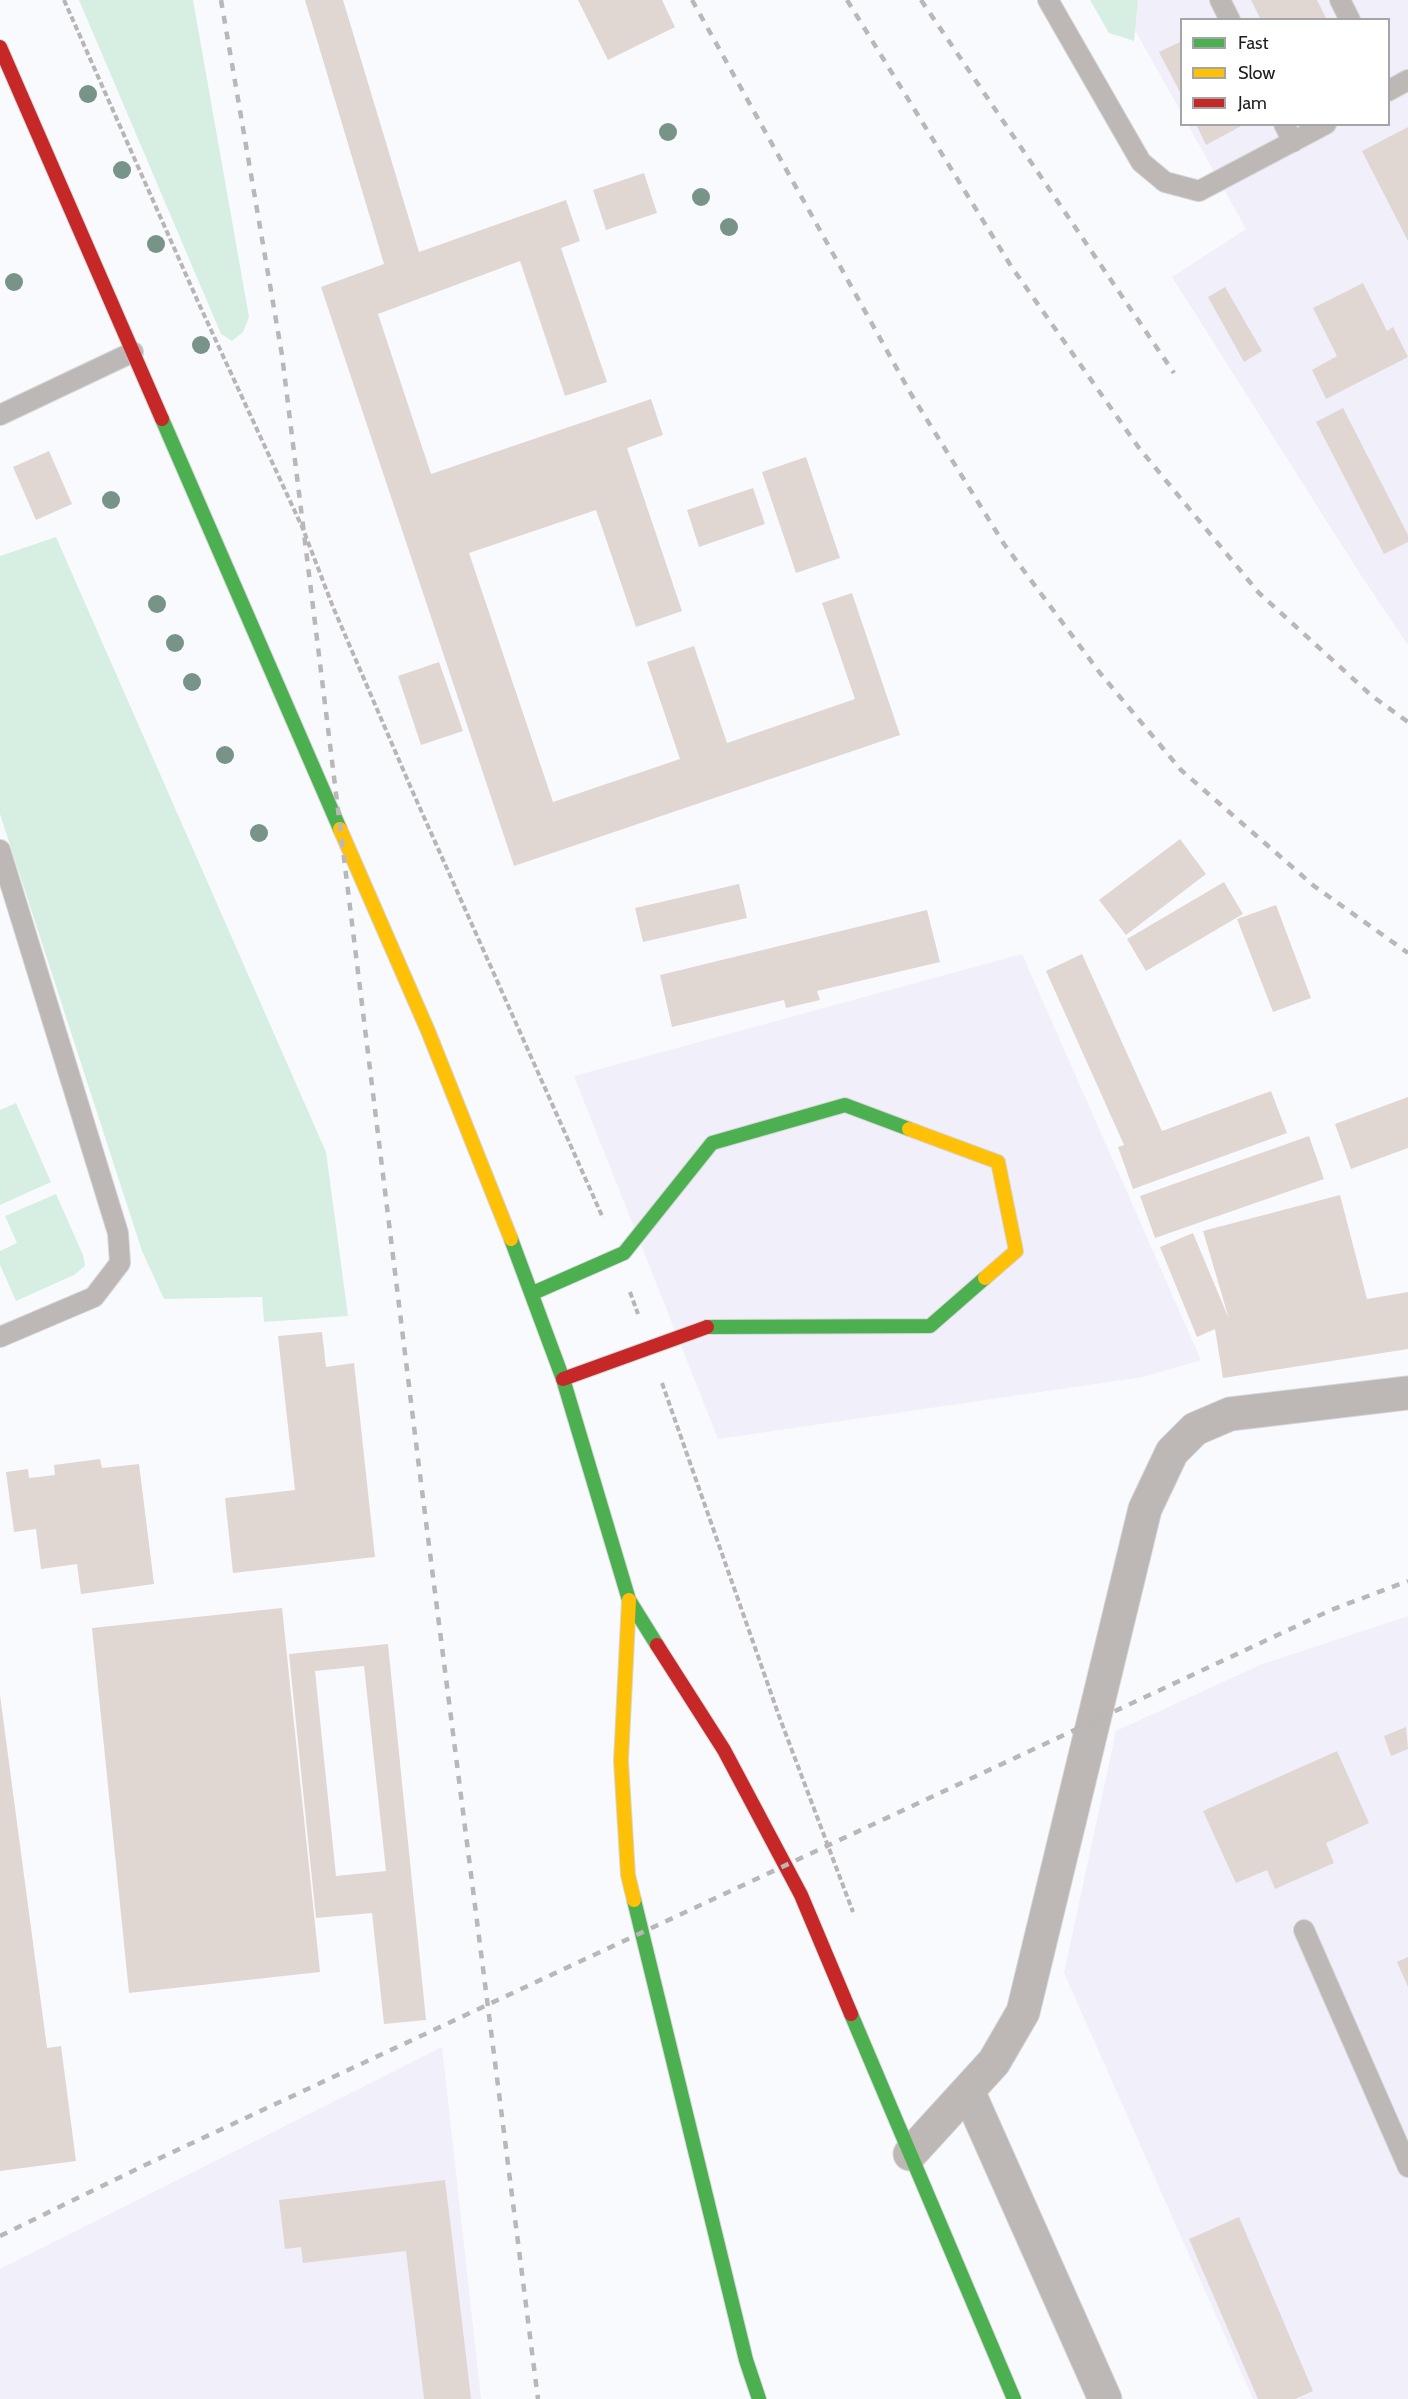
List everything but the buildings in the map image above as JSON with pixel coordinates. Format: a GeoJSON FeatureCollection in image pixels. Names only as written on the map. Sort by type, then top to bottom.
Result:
{"type":"FeatureCollection","features":[{"type":"Feature","properties":{"kind":"main road"},"geometry":{"type":"LineString","coordinates":[[0,47],[428,1031],[533,1293],[563,1379],[628,1600],[724,1750],[801,1895],[1014,2399]]}},
{"type":"Feature","properties":{"kind":"main road"},"geometry":{"type":"LineString","coordinates":[[533,1293],[624,1253],[712,1143],[845,1105],[998,1162],[1016,1251],[930,1326],[710,1326],[563,1379]]}},
{"type":"Feature","properties":{"kind":"main road"},"geometry":{"type":"LineString","coordinates":[[628,1600],[621,1761],[628,1875],[746,2360],[759,2399]]}},
{"type":"Feature","properties":{"kind":"street"},"geometry":{"type":"LineString","coordinates":[[910,2154],[994,2062],[1023,2012],[1145,1509],[1172,1452],[1196,1429],[1230,1414],[1408,1393]]}},
{"type":"Feature","properties":{"kind":"street"},"geometry":{"type":"LineString","coordinates":[[968,2091],[1105,2399]]}},
{"type":"Feature","properties":{"kind":"lane"},"geometry":{"type":"LineString","coordinates":[[1048,0],[1141,162],[1165,182],[1200,191],[1322,126]]}},
{"type":"Feature","properties":{"kind":"lane"},"geometry":{"type":"LineString","coordinates":[[1220,0],[1229,18]]}},
{"type":"Feature","properties":{"kind":"lane"},"geometry":{"type":"LineString","coordinates":[[1340,0],[1349,18]]}},
{"type":"Feature","properties":{"kind":"lane"},"geometry":{"type":"LineString","coordinates":[[1390,90],[1408,80]]}},
{"type":"Feature","properties":{"kind":"lane"},"geometry":{"type":"LineString","coordinates":[[1285,126],[1293,142]]}},
{"type":"Feature","properties":{"kind":"lane"},"geometry":{"type":"LineString","coordinates":[[0,415],[133,352]]}},
{"type":"Feature","properties":{"kind":"lane"},"geometry":{"type":"LineString","coordinates":[[0,850],[118,1233],[120,1263],[94,1297],[0,1337]]}},
{"type":"Feature","properties":{"kind":"lane"},"geometry":{"type":"LineString","coordinates":[[1304,1930],[1408,2167]]}},
{"type":"Feature","properties":{"kind":"path"},"geometry":{"type":"LineString","coordinates":[[64,0],[199,304],[303,529],[333,607],[406,778],[606,1223]]}},
{"type":"Feature","properties":{"kind":"path"},"geometry":{"type":"LineString","coordinates":[[629,1290],[641,1323]]}},
{"type":"Feature","properties":{"kind":"path"},"geometry":{"type":"LineString","coordinates":[[660,1379],[779,1716],[855,1916]]}},
{"type":"Feature","properties":{"kind":"shaded area"},"geometry":{"type":"Polygon","coordinates":[[[1118,0],[1408,0],[1408,645],[1362,577],[1172,277],[1246,229],[1189,126],[1390,126],[1390,18],[1180,18],[1180,110],[1118,0]]]}},
{"type":"Feature","properties":{"kind":"shaded area"},"geometry":{"type":"Polygon","coordinates":[[[1022,954],[1201,1360],[1143,1377],[718,1439],[574,1076],[1022,954]]]}},
{"type":"Feature","properties":{"kind":"shaded area"},"geometry":{"type":"Polygon","coordinates":[[[1408,1616],[1408,2399],[1253,2399],[1064,1973],[1116,1731],[1260,1665],[1408,1616]]]}},
{"type":"Feature","properties":{"kind":"shaded area"},"geometry":{"type":"Polygon","coordinates":[[[442,2047],[481,2399],[0,2399],[0,2269],[442,2047]]]}},
{"type":"Feature","properties":{"kind":"green space"},"geometry":{"type":"Polygon","coordinates":[[[79,0],[193,0],[249,317],[243,332],[232,341],[221,334],[79,0]]]}},
{"type":"Feature","properties":{"kind":"green space"},"geometry":{"type":"Polygon","coordinates":[[[1090,0],[1138,0],[1134,41],[1109,33],[1090,0]]]}},
{"type":"Feature","properties":{"kind":"green space"},"geometry":{"type":"Polygon","coordinates":[[[56,537],[326,1152],[348,1316],[264,1322],[262,1297],[164,1299],[142,1251],[0,814],[0,556],[56,537]]]}},
{"type":"Feature","properties":{"kind":"green space"},"geometry":{"type":"Polygon","coordinates":[[[16,1103],[51,1182],[0,1205],[0,1110],[16,1103]]]}},
{"type":"Feature","properties":{"kind":"green space"},"geometry":{"type":"Polygon","coordinates":[[[56,1194],[83,1255],[85,1266],[74,1275],[16,1301],[0,1265],[0,1251],[17,1243],[5,1216],[56,1194]]]}},
{"type":"Feature","properties":{"kind":"railway"},"geometry":{"type":"LineString","coordinates":[[221,0],[282,355],[419,1467],[538,2399]]}},
{"type":"Feature","properties":{"kind":"railway"},"geometry":{"type":"LineString","coordinates":[[692,0],[911,394],[1004,544],[1100,673],[1181,770],[1314,886],[1408,953]]}},
{"type":"Feature","properties":{"kind":"railway"},"geometry":{"type":"LineString","coordinates":[[847,0],[1011,266],[1139,448],[1259,593],[1372,696],[1408,722]]}},
{"type":"Feature","properties":{"kind":"railway"},"geometry":{"type":"LineString","coordinates":[[921,0],[1174,373]]}},
{"type":"Feature","properties":{"kind":"railway"},"geometry":{"type":"LineString","coordinates":[[0,2236],[143,2166],[1331,1610],[1408,1581]]}},
{"type":"Feature","properties":{"kind":"traffic: fast"},"geometry":{"type":"LineString","coordinates":[[162,419],[340,829]]}},
{"type":"Feature","properties":{"kind":"traffic: fast"},"geometry":{"type":"LineString","coordinates":[[533,1293],[624,1253],[712,1143],[845,1105],[909,1129]]}},
{"type":"Feature","properties":{"kind":"traffic: fast"},"geometry":{"type":"LineString","coordinates":[[511,1239],[563,1379],[629,1600],[657,1645]]}},
{"type":"Feature","properties":{"kind":"traffic: fast"},"geometry":{"type":"LineString","coordinates":[[707,1327],[930,1326],[985,1278]]}},
{"type":"Feature","properties":{"kind":"traffic: fast"},"geometry":{"type":"LineString","coordinates":[[634,1900],[746,2360],[759,2399]]}},
{"type":"Feature","properties":{"kind":"traffic: fast"},"geometry":{"type":"LineString","coordinates":[[851,2014],[1014,2399]]}},
{"type":"Feature","properties":{"kind":"traffic: slow"},"geometry":{"type":"LineString","coordinates":[[340,829],[428,1031],[511,1239]]}},
{"type":"Feature","properties":{"kind":"traffic: slow"},"geometry":{"type":"LineString","coordinates":[[909,1129],[998,1162],[1016,1251],[985,1278]]}},
{"type":"Feature","properties":{"kind":"traffic: slow"},"geometry":{"type":"LineString","coordinates":[[629,1600],[621,1761],[628,1875],[634,1900]]}},
{"type":"Feature","properties":{"kind":"traffic: jam"},"geometry":{"type":"LineString","coordinates":[[0,47],[162,419]]}},
{"type":"Feature","properties":{"kind":"traffic: jam"},"geometry":{"type":"LineString","coordinates":[[563,1379],[707,1327]]}},
{"type":"Feature","properties":{"kind":"traffic: jam"},"geometry":{"type":"LineString","coordinates":[[657,1645],[724,1750],[801,1895],[851,2014]]}}]}
